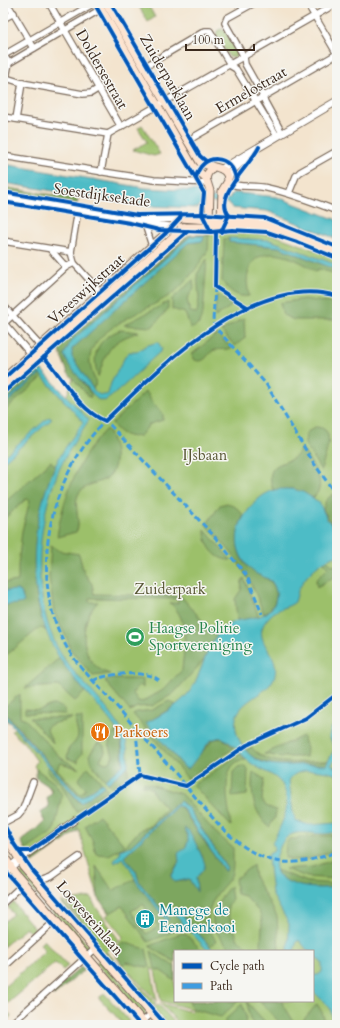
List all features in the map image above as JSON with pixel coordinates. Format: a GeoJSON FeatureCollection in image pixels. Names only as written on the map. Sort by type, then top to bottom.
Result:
{"type":"FeatureCollection","features":[{"type":"Feature","properties":{"kind":"main road","name":"Zuiderparklaan"},"geometry":{"type":"LineString","coordinates":[[102,5],[146,66],[193,166],[207,182]]}},
{"type":"Feature","properties":{"kind":"main road","name":"Zuiderparklaan"},"geometry":{"type":"LineString","coordinates":[[102,5],[163,103],[188,140],[200,162],[222,169]]}},
{"type":"Feature","properties":{"kind":"main road"},"geometry":{"type":"LineString","coordinates":[[213,167],[208,173],[207,182],[210,200],[209,219],[216,228],[222,220],[221,201],[226,182],[222,169]]}},
{"type":"Feature","properties":{"kind":"main road","name":"Soestdijksekade"},"geometry":{"type":"LineString","coordinates":[[180,218],[267,224],[337,253]]}},
{"type":"Feature","properties":{"kind":"main road","name":"Vreeswijkstraat"},"geometry":{"type":"LineString","coordinates":[[103,294],[173,227],[180,218]]}},
{"type":"Feature","properties":{"kind":"main road","name":"Soestdijksekade"},"geometry":{"type":"LineString","coordinates":[[173,227],[254,227],[286,232]]}},
{"type":"Feature","properties":{"kind":"main road","name":"Vreeswijkstraat"},"geometry":{"type":"LineString","coordinates":[[3,387],[42,348],[103,294],[184,227]]}},
{"type":"Feature","properties":{"kind":"main road","name":"Vreeswijkstraat"},"geometry":{"type":"LineString","coordinates":[[3,379],[33,357]]}},
{"type":"Feature","properties":{"kind":"main road","name":"Loevesteinlaan"},"geometry":{"type":"LineString","coordinates":[[3,832],[19,860],[160,1025]]}},
{"type":"Feature","properties":{"kind":"main road","name":"Loevesteinlaan"},"geometry":{"type":"LineString","coordinates":[[3,854],[10,867],[88,956],[142,1024]]}},
{"type":"Feature","properties":{"kind":"street","name":"Doldersestraat"},"geometry":{"type":"LineString","coordinates":[[49,3],[121,127]]}},
{"type":"Feature","properties":{"kind":"street"},"geometry":{"type":"LineString","coordinates":[[10,63],[4,54],[94,3]]}},
{"type":"Feature","properties":{"kind":"street"},"geometry":{"type":"LineString","coordinates":[[254,3],[227,18],[225,24],[244,56],[245,64],[263,96],[280,134]]}},
{"type":"Feature","properties":{"kind":"street"},"geometry":{"type":"LineString","coordinates":[[307,3],[337,54]]}},
{"type":"Feature","properties":{"kind":"street"},"geometry":{"type":"LineString","coordinates":[[3,117],[108,134],[337,3]]}},
{"type":"Feature","properties":{"kind":"street"},"geometry":{"type":"LineString","coordinates":[[99,88],[88,94],[22,83],[4,78],[10,63],[65,30],[102,5]]}},
{"type":"Feature","properties":{"kind":"street"},"geometry":{"type":"LineString","coordinates":[[3,9],[10,7],[34,48]]}},
{"type":"Feature","properties":{"kind":"street"},"geometry":{"type":"LineString","coordinates":[[3,19],[14,13]]}},
{"type":"Feature","properties":{"kind":"street"},"geometry":{"type":"LineString","coordinates":[[146,66],[205,31],[211,32],[230,64],[236,69],[254,102],[280,134]]}},
{"type":"Feature","properties":{"kind":"street","name":"Ermelostraat"},"geometry":{"type":"LineString","coordinates":[[188,140],[337,54]]}},
{"type":"Feature","properties":{"kind":"street"},"geometry":{"type":"LineString","coordinates":[[16,119],[22,83]]}},
{"type":"Feature","properties":{"kind":"street"},"geometry":{"type":"LineString","coordinates":[[222,169],[337,102]]}},
{"type":"Feature","properties":{"kind":"street"},"geometry":{"type":"LineString","coordinates":[[101,172],[108,134]]}},
{"type":"Feature","properties":{"kind":"street"},"geometry":{"type":"LineString","coordinates":[[289,193],[296,176],[300,172],[337,151]]}},
{"type":"Feature","properties":{"kind":"street"},"geometry":{"type":"LineString","coordinates":[[247,154],[230,173],[226,182],[233,185],[265,187],[289,193],[337,211]]}},
{"type":"Feature","properties":{"kind":"street","name":"Soestdijksekade"},"geometry":{"type":"LineString","coordinates":[[3,156],[154,180],[207,182]]}},
{"type":"Feature","properties":{"kind":"street","name":"Soestdijksekade"},"geometry":{"type":"LineString","coordinates":[[3,198],[144,221],[159,226],[173,227]]}},
{"type":"Feature","properties":{"kind":"street"},"geometry":{"type":"LineString","coordinates":[[78,210],[71,252],[74,263],[103,294]]}},
{"type":"Feature","properties":{"kind":"street","name":"Soestdijksekade"},"geometry":{"type":"LineString","coordinates":[[144,221],[180,218]]}},
{"type":"Feature","properties":{"kind":"street"},"geometry":{"type":"LineString","coordinates":[[144,221],[152,246]]}},
{"type":"Feature","properties":{"kind":"street"},"geometry":{"type":"LineString","coordinates":[[3,241],[51,250],[71,252]]}},
{"type":"Feature","properties":{"kind":"street"},"geometry":{"type":"LineString","coordinates":[[51,250],[66,267]]}},
{"type":"Feature","properties":{"kind":"street"},"geometry":{"type":"LineString","coordinates":[[33,357],[3,323],[66,267],[74,263]]}},
{"type":"Feature","properties":{"kind":"street"},"geometry":{"type":"LineString","coordinates":[[3,305],[42,348]]}},
{"type":"Feature","properties":{"kind":"street"},"geometry":{"type":"LineString","coordinates":[[3,823],[18,815],[23,809],[28,790],[33,782]]}},
{"type":"Feature","properties":{"kind":"street"},"geometry":{"type":"LineString","coordinates":[[3,873],[75,820]]}},
{"type":"Feature","properties":{"kind":"street","name":"Loevesteinlaan"},"geometry":{"type":"LineString","coordinates":[[37,882],[51,877],[79,857]]}},
{"type":"Feature","properties":{"kind":"street"},"geometry":{"type":"LineString","coordinates":[[3,903],[20,887],[25,885]]}},
{"type":"Feature","properties":{"kind":"street"},"geometry":{"type":"LineString","coordinates":[[3,968],[56,920]]}},
{"type":"Feature","properties":{"kind":"street"},"geometry":{"type":"LineString","coordinates":[[10,1025],[95,949]]}},
{"type":"Feature","properties":{"kind":"street"},"geometry":{"type":"LineString","coordinates":[[142,1024],[151,1014]]}},
{"type":"Feature","properties":{"kind":"green space"},"geometry":{"type":"Polygon","coordinates":[[[137,3],[147,3],[155,17],[148,22],[137,3]]]}},
{"type":"Feature","properties":{"kind":"green space"},"geometry":{"type":"Polygon","coordinates":[[[221,29],[225,31],[237,50],[236,57],[229,57],[216,36],[217,31],[221,29]]]}},
{"type":"Feature","properties":{"kind":"green space"},"geometry":{"type":"Polygon","coordinates":[[[142,125],[160,154],[154,156],[133,150],[147,142],[138,128],[142,125]]]}},
{"type":"Feature","properties":{"kind":"green space"},"geometry":{"type":"Polygon","coordinates":[[[3,187],[78,199],[77,204],[3,192],[3,187]]]}},
{"type":"Feature","properties":{"kind":"green space","name":"Zuiderpark"},"geometry":{"type":"Polygon","coordinates":[[[247,233],[274,235],[337,258],[337,1025],[180,1025],[160,1003],[191,1012],[191,1009],[161,1001],[155,971],[151,968],[157,1001],[122,965],[127,962],[148,967],[114,949],[123,937],[106,916],[109,914],[98,897],[79,830],[33,863],[21,841],[45,822],[40,812],[49,807],[47,798],[52,792],[34,766],[37,761],[24,743],[11,731],[14,728],[40,757],[42,755],[28,732],[3,719],[3,406],[40,374],[75,413],[66,398],[74,376],[59,349],[190,235],[247,233]]]}},
{"type":"Feature","properties":{"kind":"green space"},"geometry":{"type":"Polygon","coordinates":[[[188,235],[209,235],[208,250],[200,263],[191,275],[173,293],[125,320],[101,337],[94,346],[90,357],[91,367],[96,383],[93,389],[72,357],[71,352],[75,345],[188,243],[203,241],[191,236],[186,239],[71,341],[64,355],[91,394],[90,398],[68,373],[58,348],[188,235]]]}},
{"type":"Feature","properties":{"kind":"green space"},"geometry":{"type":"Polygon","coordinates":[[[229,238],[229,242],[279,247],[337,270],[337,274],[318,269],[316,272],[299,261],[289,257],[268,254],[259,257],[252,263],[247,277],[249,296],[237,295],[230,291],[222,281],[224,239],[229,238]]]}},
{"type":"Feature","properties":{"kind":"green space"},"geometry":{"type":"Polygon","coordinates":[[[207,259],[203,313],[199,324],[191,329],[185,313],[172,309],[172,299],[193,280],[194,288],[187,299],[190,312],[197,313],[199,299],[197,274],[207,259]]]}},
{"type":"Feature","properties":{"kind":"green space"},"geometry":{"type":"Polygon","coordinates":[[[218,295],[233,305],[215,317],[216,296],[218,295]]]}},
{"type":"Feature","properties":{"kind":"green space"},"geometry":{"type":"Polygon","coordinates":[[[304,299],[337,304],[337,320],[294,320],[283,315],[280,303],[304,299]]]}},
{"type":"Feature","properties":{"kind":"green space"},"geometry":{"type":"Polygon","coordinates":[[[168,302],[168,309],[152,327],[124,325],[168,302]]]}},
{"type":"Feature","properties":{"kind":"green space"},"geometry":{"type":"Polygon","coordinates":[[[244,318],[245,338],[235,346],[221,331],[244,318]]]}},
{"type":"Feature","properties":{"kind":"green space"},"geometry":{"type":"Polygon","coordinates":[[[120,330],[139,332],[122,339],[111,348],[107,353],[98,377],[95,361],[98,348],[106,338],[120,330]]]}},
{"type":"Feature","properties":{"kind":"green space"},"geometry":{"type":"Polygon","coordinates":[[[217,334],[232,348],[212,351],[204,360],[201,361],[193,359],[192,354],[217,334]]]}},
{"type":"Feature","properties":{"kind":"green space"},"geometry":{"type":"Polygon","coordinates":[[[38,366],[42,370],[3,403],[3,396],[38,366]]]}},
{"type":"Feature","properties":{"kind":"green space"},"geometry":{"type":"Polygon","coordinates":[[[40,374],[43,377],[3,412],[3,406],[40,374]]]}},
{"type":"Feature","properties":{"kind":"green space"},"geometry":{"type":"Polygon","coordinates":[[[146,391],[152,402],[163,414],[163,420],[150,424],[140,436],[127,436],[117,430],[112,423],[146,391]]]}},
{"type":"Feature","properties":{"kind":"green space"},"geometry":{"type":"Polygon","coordinates":[[[315,427],[323,428],[327,432],[328,437],[327,451],[321,471],[305,444],[306,433],[315,427]]]}},
{"type":"Feature","properties":{"kind":"green space"},"geometry":{"type":"Polygon","coordinates":[[[106,429],[114,447],[114,467],[107,478],[87,486],[78,495],[76,504],[78,529],[76,532],[57,537],[63,507],[73,479],[87,452],[106,429]]]}},
{"type":"Feature","properties":{"kind":"green space"},"geometry":{"type":"Polygon","coordinates":[[[301,447],[317,472],[319,479],[320,486],[318,492],[313,498],[293,489],[273,490],[271,479],[272,471],[275,467],[298,454],[301,447]]]}},
{"type":"Feature","properties":{"kind":"green space"},"geometry":{"type":"Polygon","coordinates":[[[51,461],[55,466],[42,504],[38,526],[35,570],[36,591],[40,612],[46,631],[42,628],[38,629],[3,658],[3,606],[10,603],[19,604],[23,596],[20,591],[3,591],[3,583],[18,581],[22,531],[30,500],[26,499],[3,520],[3,504],[51,461]]]}},
{"type":"Feature","properties":{"kind":"green space"},"geometry":{"type":"Polygon","coordinates":[[[333,494],[337,500],[337,532],[323,510],[326,500],[333,494]]]}},
{"type":"Feature","properties":{"kind":"green space"},"geometry":{"type":"Polygon","coordinates":[[[227,503],[239,510],[243,517],[240,523],[238,544],[244,563],[249,568],[270,581],[276,590],[276,599],[274,603],[264,614],[253,588],[241,566],[226,546],[206,525],[220,505],[227,503]]]}},
{"type":"Feature","properties":{"kind":"green space"},"geometry":{"type":"Polygon","coordinates":[[[205,530],[231,560],[220,558],[212,551],[205,536],[205,530]]]}},
{"type":"Feature","properties":{"kind":"green space"},"geometry":{"type":"Polygon","coordinates":[[[51,545],[60,551],[79,554],[84,573],[92,584],[94,594],[181,596],[207,626],[217,635],[204,660],[173,694],[152,706],[137,707],[130,711],[105,681],[112,679],[143,679],[143,688],[140,685],[135,689],[136,691],[132,692],[138,701],[142,702],[163,690],[182,670],[184,643],[183,625],[181,617],[170,603],[178,603],[178,599],[89,598],[89,602],[98,602],[91,610],[84,631],[84,642],[87,653],[92,662],[100,669],[110,674],[93,676],[70,649],[68,641],[54,612],[49,577],[51,545]]]}},
{"type":"Feature","properties":{"kind":"green space"},"geometry":{"type":"Polygon","coordinates":[[[326,560],[332,565],[337,566],[337,575],[317,587],[316,580],[328,568],[323,562],[326,560]]]}},
{"type":"Feature","properties":{"kind":"green space"},"geometry":{"type":"Polygon","coordinates":[[[244,578],[259,617],[237,621],[235,599],[241,590],[242,581],[244,578]]]}},
{"type":"Feature","properties":{"kind":"green space"},"geometry":{"type":"Polygon","coordinates":[[[59,658],[85,692],[75,701],[58,686],[25,688],[59,658]]]}},
{"type":"Feature","properties":{"kind":"green space"},"geometry":{"type":"Polygon","coordinates":[[[20,694],[20,717],[24,718],[61,758],[80,769],[61,763],[57,769],[80,794],[86,789],[78,780],[88,767],[102,783],[82,797],[78,796],[3,710],[3,708],[20,694]]]}},
{"type":"Feature","properties":{"kind":"green space"},"geometry":{"type":"Polygon","coordinates":[[[169,701],[176,705],[147,723],[186,769],[214,739],[222,738],[234,748],[188,779],[133,714],[152,710],[169,701]]]}},
{"type":"Feature","properties":{"kind":"green space"},"geometry":{"type":"Polygon","coordinates":[[[52,705],[61,707],[66,714],[25,713],[25,709],[39,710],[52,705]]]}},
{"type":"Feature","properties":{"kind":"green space"},"geometry":{"type":"Polygon","coordinates":[[[30,718],[72,718],[52,724],[46,728],[53,743],[30,718]]]}},
{"type":"Feature","properties":{"kind":"green space"},"geometry":{"type":"Polygon","coordinates":[[[76,718],[82,718],[82,754],[78,758],[78,762],[67,758],[69,748],[77,740],[78,736],[76,718]]]}},
{"type":"Feature","properties":{"kind":"green space"},"geometry":{"type":"Polygon","coordinates":[[[116,730],[121,741],[123,765],[105,780],[91,763],[89,755],[97,744],[100,743],[104,746],[105,752],[100,760],[105,763],[110,762],[113,756],[109,743],[116,730]]]}},
{"type":"Feature","properties":{"kind":"green space"},"geometry":{"type":"Polygon","coordinates":[[[303,736],[307,748],[306,757],[280,757],[264,754],[303,736]]]}},
{"type":"Feature","properties":{"kind":"green space"},"geometry":{"type":"Polygon","coordinates":[[[251,747],[268,759],[277,761],[329,761],[326,765],[274,764],[255,758],[245,751],[251,747]]]}},
{"type":"Feature","properties":{"kind":"green space"},"geometry":{"type":"Polygon","coordinates":[[[240,754],[247,760],[238,762],[232,767],[228,775],[227,797],[231,826],[193,785],[240,754]]]}},
{"type":"Feature","properties":{"kind":"green space"},"geometry":{"type":"Polygon","coordinates":[[[128,766],[128,777],[112,788],[108,783],[128,766]]]}},
{"type":"Feature","properties":{"kind":"green space"},"geometry":{"type":"Polygon","coordinates":[[[49,767],[80,803],[104,786],[108,790],[76,812],[61,785],[46,770],[49,767]]]}},
{"type":"Feature","properties":{"kind":"green space"},"geometry":{"type":"Polygon","coordinates":[[[238,767],[247,767],[248,770],[247,795],[232,797],[233,772],[238,767]]]}},
{"type":"Feature","properties":{"kind":"green space"},"geometry":{"type":"Polygon","coordinates":[[[36,769],[55,783],[62,795],[54,831],[26,850],[21,841],[45,822],[40,812],[49,807],[47,798],[52,792],[51,788],[36,778],[36,769]]]}},
{"type":"Feature","properties":{"kind":"green space"},"geometry":{"type":"Polygon","coordinates":[[[253,772],[264,779],[262,800],[266,806],[276,810],[275,818],[269,827],[259,815],[254,802],[252,788],[253,772]]]}},
{"type":"Feature","properties":{"kind":"green space"},"geometry":{"type":"Polygon","coordinates":[[[144,782],[181,794],[215,832],[233,848],[233,866],[231,876],[216,896],[210,909],[210,928],[216,941],[210,946],[179,912],[176,915],[187,927],[148,942],[122,906],[110,913],[98,897],[96,866],[113,891],[134,879],[169,919],[139,882],[136,871],[124,857],[177,806],[181,807],[225,872],[226,871],[226,866],[188,808],[183,803],[176,803],[127,849],[123,847],[109,855],[96,854],[93,842],[85,826],[99,815],[125,846],[141,829],[149,827],[166,808],[154,795],[152,789],[147,786],[142,786],[144,782]],[[185,829],[189,838],[171,876],[176,882],[189,879],[197,890],[196,878],[203,870],[203,858],[189,831],[185,829]],[[143,904],[131,911],[146,934],[158,927],[143,904]]]}},
{"type":"Feature","properties":{"kind":"green space"},"geometry":{"type":"Polygon","coordinates":[[[76,824],[79,830],[33,863],[32,854],[76,824]]]}},
{"type":"Feature","properties":{"kind":"green space"},"geometry":{"type":"Polygon","coordinates":[[[337,835],[337,850],[308,859],[289,860],[289,858],[285,858],[286,844],[289,839],[337,835]]]}},
{"type":"Feature","properties":{"kind":"green space"},"geometry":{"type":"Polygon","coordinates":[[[337,859],[337,879],[307,877],[285,869],[312,867],[337,859]]]}},
{"type":"Feature","properties":{"kind":"green space"},"geometry":{"type":"Polygon","coordinates":[[[253,865],[255,878],[277,916],[279,950],[232,950],[218,934],[214,927],[214,912],[217,904],[230,886],[232,899],[228,907],[228,912],[238,940],[249,948],[261,947],[262,921],[260,913],[245,896],[237,894],[235,879],[253,865]]]}},
{"type":"Feature","properties":{"kind":"green space"},"geometry":{"type":"Polygon","coordinates":[[[276,870],[308,882],[337,884],[337,887],[312,888],[294,885],[286,882],[280,877],[276,870]]]}},
{"type":"Feature","properties":{"kind":"green space"},"geometry":{"type":"Polygon","coordinates":[[[23,872],[82,938],[90,948],[89,950],[85,950],[20,875],[23,872]]]}},
{"type":"Feature","properties":{"kind":"green space"},"geometry":{"type":"Polygon","coordinates":[[[91,897],[94,904],[119,940],[105,954],[61,902],[63,902],[96,938],[66,902],[91,897]]]}},
{"type":"Feature","properties":{"kind":"green space"},"geometry":{"type":"Polygon","coordinates":[[[13,902],[35,929],[31,933],[26,928],[3,947],[3,923],[13,914],[8,907],[13,902]]]}},
{"type":"Feature","properties":{"kind":"green space"},"geometry":{"type":"Polygon","coordinates":[[[182,933],[186,934],[201,950],[174,950],[174,961],[149,946],[182,933]]]}},
{"type":"Feature","properties":{"kind":"green space"},"geometry":{"type":"Polygon","coordinates":[[[44,940],[68,966],[63,970],[55,963],[6,1005],[4,1007],[11,1016],[7,1020],[3,1015],[3,988],[45,951],[40,944],[44,940]]]}},
{"type":"Feature","properties":{"kind":"green space"},"geometry":{"type":"Polygon","coordinates":[[[123,942],[146,949],[150,967],[127,962],[122,965],[113,951],[123,942]]]}},
{"type":"Feature","properties":{"kind":"green space"},"geometry":{"type":"Polygon","coordinates":[[[151,951],[174,966],[174,980],[161,971],[155,969],[151,951]]]}},
{"type":"Feature","properties":{"kind":"green space"},"geometry":{"type":"Polygon","coordinates":[[[108,953],[156,1003],[152,1007],[106,954],[108,953]]]}},
{"type":"Feature","properties":{"kind":"green space"},"geometry":{"type":"Polygon","coordinates":[[[101,958],[146,1012],[145,1015],[141,1015],[96,963],[101,958]]]}},
{"type":"Feature","properties":{"kind":"green space"},"geometry":{"type":"Polygon","coordinates":[[[81,967],[84,970],[54,996],[51,993],[81,967]]]}},
{"type":"Feature","properties":{"kind":"green space"},"geometry":{"type":"Polygon","coordinates":[[[104,993],[129,1021],[124,1025],[99,998],[104,993]]]}},
{"type":"Feature","properties":{"kind":"green space"},"geometry":{"type":"Polygon","coordinates":[[[189,1002],[237,1002],[221,1017],[192,1009],[189,1002]]]}},
{"type":"Feature","properties":{"kind":"green space"},"geometry":{"type":"Polygon","coordinates":[[[247,1002],[268,1025],[254,1025],[250,1019],[247,1002]]]}},
{"type":"Feature","properties":{"kind":"green space"},"geometry":{"type":"Polygon","coordinates":[[[260,1002],[282,1002],[296,1025],[282,1025],[260,1002]]]}},
{"type":"Feature","properties":{"kind":"green space"},"geometry":{"type":"Polygon","coordinates":[[[158,1004],[177,1025],[167,1025],[153,1008],[158,1004]]]}},
{"type":"Feature","properties":{"kind":"green space"},"geometry":{"type":"Polygon","coordinates":[[[242,1004],[246,1017],[245,1025],[225,1025],[225,1020],[242,1004]]]}},
{"type":"Feature","properties":{"kind":"green space"},"geometry":{"type":"Polygon","coordinates":[[[317,1004],[322,1012],[326,1025],[300,1024],[317,1004]]]}},
{"type":"Feature","properties":{"kind":"water"},"geometry":{"type":"Polygon","coordinates":[[[3,164],[145,188],[198,191],[203,197],[229,199],[233,193],[238,193],[277,197],[337,220],[337,239],[267,211],[232,208],[229,203],[202,202],[198,208],[149,206],[3,183],[3,164]]]}},
{"type":"Feature","properties":{"kind":"water"},"geometry":{"type":"Polygon","coordinates":[[[191,236],[204,236],[203,241],[188,243],[72,349],[72,357],[93,389],[98,394],[103,395],[108,394],[111,383],[129,352],[137,352],[145,346],[158,342],[162,349],[115,394],[104,401],[97,399],[69,365],[64,355],[71,341],[191,236]]]}},
{"type":"Feature","properties":{"kind":"water"},"geometry":{"type":"Polygon","coordinates":[[[229,238],[270,240],[337,265],[337,270],[279,247],[229,242],[229,238]]]}},
{"type":"Feature","properties":{"kind":"water"},"geometry":{"type":"Polygon","coordinates":[[[42,370],[89,420],[64,460],[49,498],[40,547],[40,573],[42,599],[48,624],[57,646],[70,667],[99,699],[119,725],[125,737],[128,766],[108,783],[105,780],[123,765],[123,748],[120,736],[107,717],[70,673],[55,650],[44,624],[37,597],[34,569],[35,540],[47,485],[58,460],[83,422],[40,374],[3,406],[3,403],[42,370]]]}},
{"type":"Feature","properties":{"kind":"water"},"geometry":{"type":"Polygon","coordinates":[[[49,417],[52,419],[3,462],[3,457],[49,417]]]}},
{"type":"Feature","properties":{"kind":"water"},"geometry":{"type":"Polygon","coordinates":[[[293,489],[303,492],[319,502],[327,519],[337,532],[337,556],[326,560],[306,577],[298,590],[295,602],[271,615],[264,624],[261,632],[263,640],[274,661],[276,669],[274,678],[267,688],[247,702],[239,711],[236,717],[236,727],[238,737],[245,750],[254,758],[265,763],[276,765],[326,765],[335,748],[329,737],[331,728],[337,724],[337,757],[331,765],[337,768],[337,775],[311,770],[297,773],[292,776],[289,781],[293,813],[296,821],[309,825],[337,823],[337,831],[320,834],[303,832],[289,836],[283,842],[277,855],[276,870],[279,876],[299,886],[314,888],[337,887],[337,1025],[334,1025],[330,1008],[314,992],[314,975],[318,975],[322,972],[322,963],[314,956],[314,950],[307,950],[300,941],[297,941],[294,950],[288,950],[289,924],[272,894],[268,857],[269,854],[274,851],[274,846],[272,843],[282,823],[286,809],[286,795],[282,784],[274,777],[252,764],[225,739],[220,738],[210,741],[189,768],[186,769],[146,723],[164,713],[186,696],[195,683],[210,646],[221,630],[235,621],[263,615],[273,606],[276,598],[274,585],[271,581],[255,573],[248,567],[239,552],[237,536],[242,520],[253,504],[273,490],[293,489]]]}},
{"type":"Feature","properties":{"kind":"water"},"geometry":{"type":"Polygon","coordinates":[[[17,590],[21,592],[24,602],[3,606],[3,591],[17,590]]]}},
{"type":"Feature","properties":{"kind":"water"},"geometry":{"type":"Polygon","coordinates":[[[3,712],[78,796],[82,797],[102,783],[104,786],[81,803],[3,715],[3,712]]]}},
{"type":"Feature","properties":{"kind":"water"},"geometry":{"type":"Polygon","coordinates":[[[180,801],[188,808],[227,868],[225,872],[182,807],[177,806],[124,857],[136,871],[139,882],[169,919],[167,921],[137,883],[130,868],[122,858],[115,863],[114,861],[121,852],[119,850],[131,846],[180,801]]]}},
{"type":"Feature","properties":{"kind":"water"},"geometry":{"type":"Polygon","coordinates":[[[184,828],[191,833],[205,865],[203,870],[196,878],[197,892],[189,879],[175,882],[171,877],[179,862],[178,853],[185,848],[188,842],[184,828]]]}},
{"type":"Feature","properties":{"kind":"water"},"geometry":{"type":"Polygon","coordinates":[[[179,912],[213,950],[207,950],[175,915],[179,912]]]}},
{"type":"Feature","properties":{"kind":"marked path"},"geometry":{"type":"LineString","coordinates":[[215,287],[214,326],[266,384],[313,462],[337,496]]}},
{"type":"Feature","properties":{"kind":"marked path"},"geometry":{"type":"LineString","coordinates":[[107,419],[90,438],[75,460],[64,483],[55,508],[49,533],[47,585],[53,616],[64,642],[82,668],[171,768],[212,817],[241,845],[265,858],[283,862],[310,860],[337,852]]}},
{"type":"Feature","properties":{"kind":"marked path"},"geometry":{"type":"LineString","coordinates":[[102,420],[110,425],[214,536],[247,576],[262,614]]}},
{"type":"Feature","properties":{"kind":"marked path"},"geometry":{"type":"LineString","coordinates":[[93,681],[107,676],[126,674],[146,675],[159,680]]}},
{"type":"Feature","properties":{"kind":"marked path"},"geometry":{"type":"LineString","coordinates":[[136,731],[140,775]]}},
{"type":"Feature","properties":{"kind":"cycle path"},"geometry":{"type":"LineString","coordinates":[[94,3],[204,193],[202,214],[211,232]]}},
{"type":"Feature","properties":{"kind":"cycle path"},"geometry":{"type":"LineString","coordinates":[[111,3],[200,156],[206,161]]}},
{"type":"Feature","properties":{"kind":"cycle path"},"geometry":{"type":"LineString","coordinates":[[221,232],[229,215],[225,207],[229,189],[259,147]]}},
{"type":"Feature","properties":{"kind":"cycle path"},"geometry":{"type":"LineString","coordinates":[[196,178],[199,170],[204,164],[210,160],[217,159],[229,165],[234,171],[236,180]]}},
{"type":"Feature","properties":{"kind":"cycle path"},"geometry":{"type":"LineString","coordinates":[[3,192],[137,215],[202,214],[265,218],[337,247]]}},
{"type":"Feature","properties":{"kind":"cycle path"},"geometry":{"type":"LineString","coordinates":[[3,202],[130,223],[159,230],[211,232],[232,230],[267,232],[337,258]]}},
{"type":"Feature","properties":{"kind":"cycle path"},"geometry":{"type":"LineString","coordinates":[[3,379],[166,233],[181,215]]}},
{"type":"Feature","properties":{"kind":"cycle path"},"geometry":{"type":"LineString","coordinates":[[3,393],[188,231]]}},
{"type":"Feature","properties":{"kind":"cycle path"},"geometry":{"type":"LineString","coordinates":[[216,232],[215,287],[247,307]]}},
{"type":"Feature","properties":{"kind":"cycle path"},"geometry":{"type":"LineString","coordinates":[[44,357],[79,401],[95,416],[105,421],[152,376],[180,352],[210,330],[241,311],[273,298],[305,292],[337,296]]}},
{"type":"Feature","properties":{"kind":"cycle path"},"geometry":{"type":"LineString","coordinates":[[19,851],[30,851],[140,775],[186,786],[247,745],[306,718],[337,694]]}},
{"type":"Feature","properties":{"kind":"cycle path"},"geometry":{"type":"LineString","coordinates":[[3,823],[14,844],[32,870],[166,1025]]}},
{"type":"Feature","properties":{"kind":"cycle path"},"geometry":{"type":"LineString","coordinates":[[3,869],[140,1025]]}},
{"type":"Feature","properties":{"kind":"place","name":"Haagse Politie Sportvereniging"},"geometry":{"type":"Point","coordinates":[135,637]}},
{"type":"Feature","properties":{"kind":"place","name":"Parkoers"},"geometry":{"type":"Point","coordinates":[100,732]}},
{"type":"Feature","properties":{"kind":"place","name":"Manege de Eendenkooi"},"geometry":{"type":"Point","coordinates":[145,919]}},
{"type":"Feature","properties":{"kind":"park label","name":"IJsbaan"},"geometry":{"type":"Point","coordinates":[205,455]}}]}
